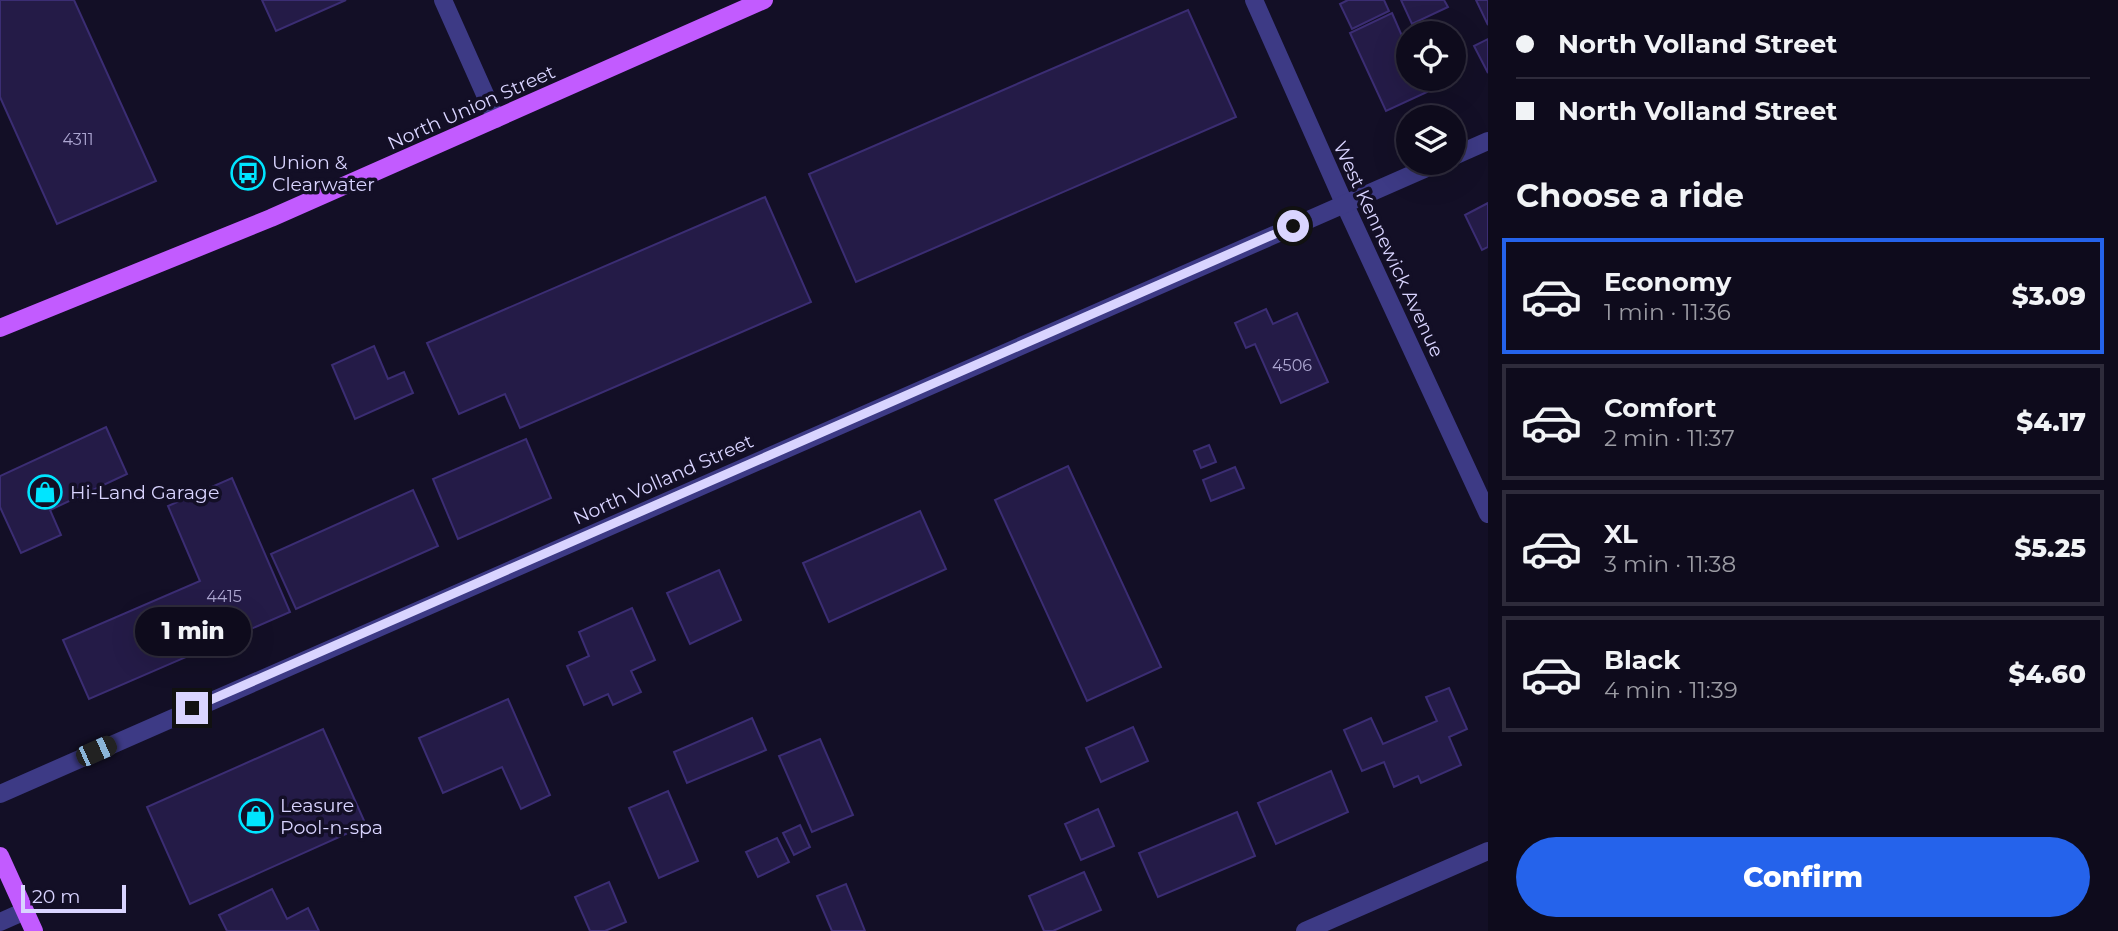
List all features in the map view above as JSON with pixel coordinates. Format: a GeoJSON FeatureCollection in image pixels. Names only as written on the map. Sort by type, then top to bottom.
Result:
{"type":"FeatureCollection","features":[{"type":"Feature","properties":{"kind":"main road","name":"North Union Street"},"geometry":{"type":"LineString","coordinates":[[1,329],[271,218],[764,0]]}},
{"type":"Feature","properties":{"kind":"main road"},"geometry":{"type":"LineString","coordinates":[[0,856],[34,931]]}},
{"type":"Feature","properties":{"kind":"street"},"geometry":{"type":"LineString","coordinates":[[443,0],[496,119]]}},
{"type":"Feature","properties":{"kind":"street","name":"West Kennewick Avenue"},"geometry":{"type":"LineString","coordinates":[[1254,0],[1344,203],[1488,514]]}},
{"type":"Feature","properties":{"kind":"street"},"geometry":{"type":"LineString","coordinates":[[1466,151],[1488,141]]}},
{"type":"Feature","properties":{"kind":"street","name":"North Volland Street"},"geometry":{"type":"LineString","coordinates":[[0,794],[1410,175]]}},
{"type":"Feature","properties":{"kind":"street"},"geometry":{"type":"LineString","coordinates":[[1306,931],[1488,851]]}},
{"type":"Feature","properties":{"kind":"street"},"geometry":{"type":"LineString","coordinates":[[0,922],[25,911]]}},
{"type":"Feature","properties":{"kind":"building"},"geometry":{"type":"Polygon","coordinates":[[[0,0],[74,0],[156,181],[57,224],[0,97],[0,0]]]}},
{"type":"Feature","properties":{"kind":"building"},"geometry":{"type":"Polygon","coordinates":[[[262,0],[346,0],[276,31],[262,0]]]}},
{"type":"Feature","properties":{"kind":"building"},"geometry":{"type":"Polygon","coordinates":[[[1348,0],[1384,0],[1389,11],[1352,29],[1340,4],[1348,0]]]}},
{"type":"Feature","properties":{"kind":"building"},"geometry":{"type":"Polygon","coordinates":[[[1401,0],[1444,0],[1448,7],[1418,21],[1411,21],[1401,0]]]}},
{"type":"Feature","properties":{"kind":"building"},"geometry":{"type":"Polygon","coordinates":[[[1476,0],[1488,0],[1488,25],[1476,0]]]}},
{"type":"Feature","properties":{"kind":"building"},"geometry":{"type":"Polygon","coordinates":[[[1188,10],[1236,117],[856,282],[809,174],[1188,10]]]}},
{"type":"Feature","properties":{"kind":"building"},"geometry":{"type":"Polygon","coordinates":[[[1392,13],[1396,22],[1396,91],[1427,92],[1386,111],[1350,33],[1392,13]]]}},
{"type":"Feature","properties":{"kind":"building"},"geometry":{"type":"Polygon","coordinates":[[[1488,39],[1488,73],[1474,46],[1488,39]]]}},
{"type":"Feature","properties":{"kind":"building"},"geometry":{"type":"Polygon","coordinates":[[[765,197],[811,302],[520,428],[505,394],[459,414],[427,343],[765,197]]]}},
{"type":"Feature","properties":{"kind":"building"},"geometry":{"type":"Polygon","coordinates":[[[1488,203],[1488,247],[1482,250],[1465,215],[1488,203]]]}},
{"type":"Feature","properties":{"kind":"building"},"geometry":{"type":"Polygon","coordinates":[[[1266,309],[1273,324],[1297,313],[1328,382],[1281,403],[1255,344],[1246,348],[1235,323],[1266,309]]]}},
{"type":"Feature","properties":{"kind":"building"},"geometry":{"type":"Polygon","coordinates":[[[374,346],[388,379],[404,372],[413,393],[355,419],[332,365],[374,346]]]}},
{"type":"Feature","properties":{"kind":"building","name":"Hi-Land Garage"},"geometry":{"type":"Polygon","coordinates":[[[106,427],[127,474],[50,510],[61,535],[21,553],[0,507],[0,476],[106,427]]]}},
{"type":"Feature","properties":{"kind":"building"},"geometry":{"type":"Polygon","coordinates":[[[526,439],[551,498],[458,539],[433,479],[526,439]]]}},
{"type":"Feature","properties":{"kind":"building"},"geometry":{"type":"Polygon","coordinates":[[[1209,445],[1216,462],[1201,468],[1194,451],[1209,445]]]}},
{"type":"Feature","properties":{"kind":"building"},"geometry":{"type":"Polygon","coordinates":[[[1068,466],[1161,667],[1087,701],[995,500],[1068,466]]]}},
{"type":"Feature","properties":{"kind":"building"},"geometry":{"type":"Polygon","coordinates":[[[1235,467],[1244,488],[1211,501],[1203,480],[1235,467]]]}},
{"type":"Feature","properties":{"kind":"building"},"geometry":{"type":"Polygon","coordinates":[[[232,478],[290,612],[89,699],[63,640],[200,581],[168,506],[232,478]]]}},
{"type":"Feature","properties":{"kind":"building"},"geometry":{"type":"Polygon","coordinates":[[[413,490],[438,546],[296,609],[271,554],[413,490]]]}},
{"type":"Feature","properties":{"kind":"building"},"geometry":{"type":"Polygon","coordinates":[[[920,511],[946,569],[829,622],[803,563],[920,511]]]}},
{"type":"Feature","properties":{"kind":"building"},"geometry":{"type":"Polygon","coordinates":[[[719,570],[741,620],[690,644],[667,593],[719,570]]]}},
{"type":"Feature","properties":{"kind":"building"},"geometry":{"type":"Polygon","coordinates":[[[632,608],[655,660],[631,671],[641,692],[613,705],[608,694],[584,705],[567,666],[589,656],[579,632],[632,608]]]}},
{"type":"Feature","properties":{"kind":"building"},"geometry":{"type":"Polygon","coordinates":[[[1449,688],[1467,729],[1449,737],[1461,765],[1421,783],[1418,776],[1394,787],[1384,762],[1362,771],[1344,730],[1371,718],[1383,744],[1437,721],[1426,697],[1449,688]]]}},
{"type":"Feature","properties":{"kind":"building"},"geometry":{"type":"Polygon","coordinates":[[[508,699],[550,795],[521,809],[502,767],[443,793],[419,738],[508,699]]]}},
{"type":"Feature","properties":{"kind":"building"},"geometry":{"type":"Polygon","coordinates":[[[752,718],[766,750],[687,783],[674,752],[752,718]]]}},
{"type":"Feature","properties":{"kind":"building"},"geometry":{"type":"Polygon","coordinates":[[[1133,727],[1148,761],[1101,782],[1086,748],[1133,727]]]}},
{"type":"Feature","properties":{"kind":"building","name":"Leasure Pool-n-spa"},"geometry":{"type":"Polygon","coordinates":[[[323,729],[366,825],[190,904],[147,807],[323,729]]]}},
{"type":"Feature","properties":{"kind":"building"},"geometry":{"type":"Polygon","coordinates":[[[820,739],[853,815],[812,832],[779,756],[820,739]]]}},
{"type":"Feature","properties":{"kind":"building"},"geometry":{"type":"Polygon","coordinates":[[[1331,771],[1348,812],[1276,844],[1258,803],[1331,771]]]}},
{"type":"Feature","properties":{"kind":"building"},"geometry":{"type":"Polygon","coordinates":[[[668,791],[698,861],[659,878],[629,808],[668,791]]]}},
{"type":"Feature","properties":{"kind":"building"},"geometry":{"type":"Polygon","coordinates":[[[1098,809],[1114,846],[1081,860],[1065,824],[1098,809]]]}},
{"type":"Feature","properties":{"kind":"building"},"geometry":{"type":"Polygon","coordinates":[[[1237,812],[1255,856],[1158,897],[1139,853],[1237,812]]]}},
{"type":"Feature","properties":{"kind":"building"},"geometry":{"type":"Polygon","coordinates":[[[800,825],[810,847],[794,855],[783,833],[800,825]]]}},
{"type":"Feature","properties":{"kind":"building"},"geometry":{"type":"Polygon","coordinates":[[[777,838],[789,862],[758,877],[746,852],[777,838]]]}},
{"type":"Feature","properties":{"kind":"building"},"geometry":{"type":"Polygon","coordinates":[[[1084,872],[1101,910],[1053,931],[1044,931],[1029,896],[1084,872]]]}},
{"type":"Feature","properties":{"kind":"building"},"geometry":{"type":"Polygon","coordinates":[[[609,882],[626,922],[605,931],[590,931],[575,897],[609,882]]]}},
{"type":"Feature","properties":{"kind":"building"},"geometry":{"type":"Polygon","coordinates":[[[846,884],[865,931],[832,931],[817,896],[846,884]]]}},
{"type":"Feature","properties":{"kind":"building"},"geometry":{"type":"Polygon","coordinates":[[[272,889],[287,919],[308,908],[319,931],[227,931],[219,915],[272,889]]]}},
{"type":"Feature","properties":{"kind":"place","name":"Union & Clearwater"},"geometry":{"type":"Point","coordinates":[248,173]}},
{"type":"Feature","properties":{"kind":"place","name":"Hi-Land Garage"},"geometry":{"type":"Point","coordinates":[45,492]}},
{"type":"Feature","properties":{"kind":"place","name":"Leasure Pool-n-spa"},"geometry":{"type":"Point","coordinates":[256,816]}},
{"type":"Feature","properties":{"kind":"route"},"geometry":{"type":"LineString","coordinates":[[192,708],[1293,226]]}}]}
